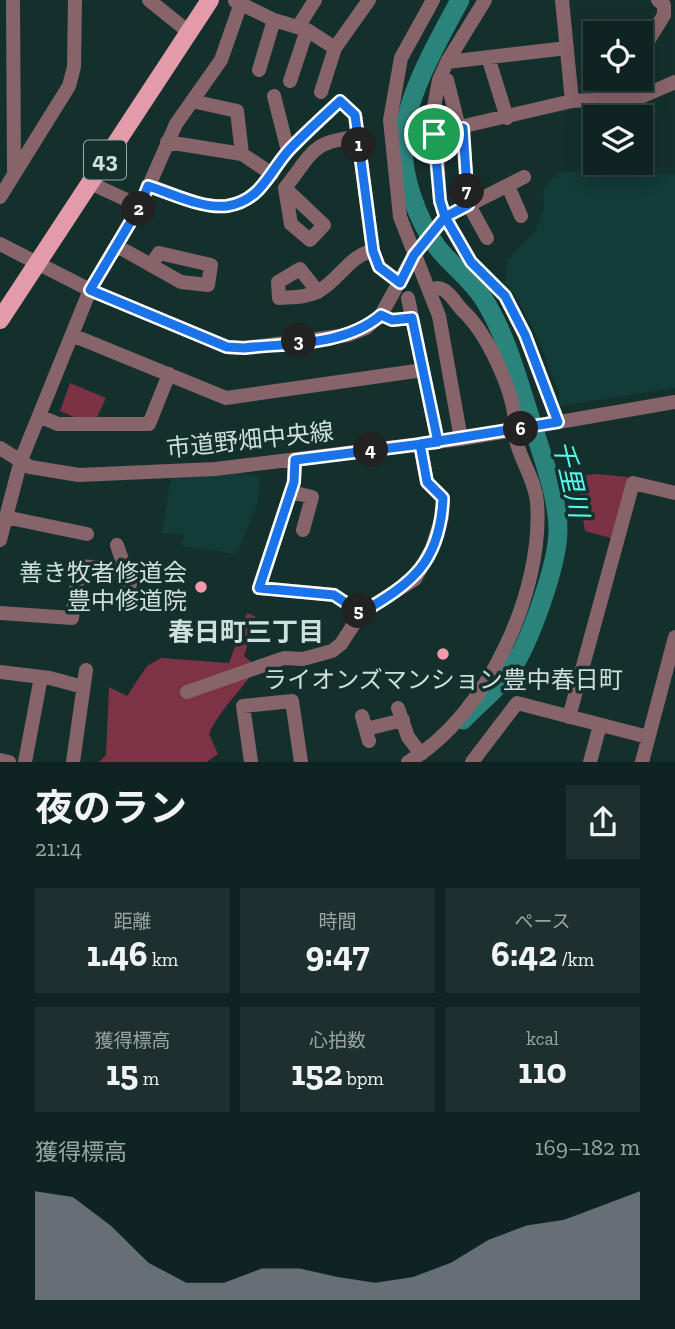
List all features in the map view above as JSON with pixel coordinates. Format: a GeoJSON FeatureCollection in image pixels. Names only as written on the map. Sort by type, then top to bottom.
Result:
{"type":"FeatureCollection","features":[{"type":"Feature","properties":{"kind":"main road","name":"43"},"geometry":{"type":"LineString","coordinates":[[0,320],[210,0]]}},
{"type":"Feature","properties":{"kind":"street"},"geometry":{"type":"LineString","coordinates":[[13,0],[14,172]]}},
{"type":"Feature","properties":{"kind":"street"},"geometry":{"type":"LineString","coordinates":[[0,197],[69,86],[74,67],[75,0]]}},
{"type":"Feature","properties":{"kind":"street"},"geometry":{"type":"LineString","coordinates":[[149,0],[190,33]]}},
{"type":"Feature","properties":{"kind":"street"},"geometry":{"type":"LineString","coordinates":[[290,81],[303,29],[315,0]]}},
{"type":"Feature","properties":{"kind":"street"},"geometry":{"type":"LineString","coordinates":[[321,92],[335,48],[369,0]]}},
{"type":"Feature","properties":{"kind":"street"},"geometry":{"type":"LineString","coordinates":[[433,0],[401,58],[392,95],[390,120],[400,217],[439,316],[461,439]]}},
{"type":"Feature","properties":{"kind":"street"},"geometry":{"type":"LineString","coordinates":[[485,0],[447,62],[434,107],[434,134],[443,219],[471,262],[505,296],[525,335],[556,423]]}},
{"type":"Feature","properties":{"kind":"street"},"geometry":{"type":"LineString","coordinates":[[562,0],[572,101]]}},
{"type":"Feature","properties":{"kind":"street"},"geometry":{"type":"LineString","coordinates":[[653,33],[664,15],[664,5],[658,0]]}},
{"type":"Feature","properties":{"kind":"street"},"geometry":{"type":"LineString","coordinates":[[0,540],[22,460],[90,290],[140,206],[167,142],[221,60],[238,2],[274,20],[303,29],[335,48]]}},
{"type":"Feature","properties":{"kind":"street"},"geometry":{"type":"LineString","coordinates":[[259,70],[274,20]]}},
{"type":"Feature","properties":{"kind":"street"},"geometry":{"type":"LineString","coordinates":[[447,62],[567,48]]}},
{"type":"Feature","properties":{"kind":"street"},"geometry":{"type":"LineString","coordinates":[[488,57],[507,118]]}},
{"type":"Feature","properties":{"kind":"street"},"geometry":{"type":"LineString","coordinates":[[447,80],[458,124],[463,128],[468,205],[487,238]]}},
{"type":"Feature","properties":{"kind":"street"},"geometry":{"type":"LineString","coordinates":[[434,134],[572,101],[638,98],[675,82]]}},
{"type":"Feature","properties":{"kind":"street"},"geometry":{"type":"LineString","coordinates":[[613,101],[619,91]]}},
{"type":"Feature","properties":{"kind":"street"},"geometry":{"type":"LineString","coordinates":[[274,96],[288,151]]}},
{"type":"Feature","properties":{"kind":"street"},"geometry":{"type":"LineString","coordinates":[[192,101],[237,111],[242,154]]}},
{"type":"Feature","properties":{"kind":"street"},"geometry":{"type":"LineString","coordinates":[[148,186],[212,206],[227,206],[256,194],[288,151],[340,101],[355,115],[373,251],[379,267],[400,283]]}},
{"type":"Feature","properties":{"kind":"street"},"geometry":{"type":"LineString","coordinates":[[285,188],[319,145],[328,140],[358,137]]}},
{"type":"Feature","properties":{"kind":"street"},"geometry":{"type":"LineString","coordinates":[[167,142],[242,154],[272,174]]}},
{"type":"Feature","properties":{"kind":"street"},"geometry":{"type":"LineString","coordinates":[[0,244],[90,290],[227,347],[244,348],[348,335],[366,328],[381,315],[416,252],[443,219],[524,177]]}},
{"type":"Feature","properties":{"kind":"street"},"geometry":{"type":"LineString","coordinates":[[90,183],[140,206]]}},
{"type":"Feature","properties":{"kind":"street"},"geometry":{"type":"LineString","coordinates":[[508,186],[520,216]]}},
{"type":"Feature","properties":{"kind":"street"},"geometry":{"type":"LineString","coordinates":[[117,246],[152,265]]}},
{"type":"Feature","properties":{"kind":"street"},"geometry":{"type":"LineString","coordinates":[[318,292],[362,253],[373,251]]}},
{"type":"Feature","properties":{"kind":"street"},"geometry":{"type":"LineString","coordinates":[[366,729],[400,714],[414,758],[452,727],[479,689],[511,635],[525,602],[537,532],[537,500],[506,388],[490,350],[468,315],[442,287],[437,288]]}},
{"type":"Feature","properties":{"kind":"street"},"geometry":{"type":"LineString","coordinates":[[408,298],[438,442]]}},
{"type":"Feature","properties":{"kind":"street"},"geometry":{"type":"LineString","coordinates":[[381,315],[392,320],[412,318]]}},
{"type":"Feature","properties":{"kind":"street"},"geometry":{"type":"LineString","coordinates":[[72,335],[226,398],[423,370]]}},
{"type":"Feature","properties":{"kind":"street"},"geometry":{"type":"LineString","coordinates":[[39,416],[58,424],[149,424],[169,374]]}},
{"type":"Feature","properties":{"kind":"street","name":"市道野畑中央線"},"geometry":{"type":"LineString","coordinates":[[0,448],[30,467],[79,475],[215,469],[461,439],[675,402]]}},
{"type":"Feature","properties":{"kind":"street"},"geometry":{"type":"LineString","coordinates":[[187,692],[285,658],[303,659],[332,651],[341,644],[361,613],[415,579],[432,548],[442,517],[443,498],[427,482],[420,444]]}},
{"type":"Feature","properties":{"kind":"street"},"geometry":{"type":"LineString","coordinates":[[295,460],[290,492],[259,588],[334,595],[361,613]]}},
{"type":"Feature","properties":{"kind":"street"},"geometry":{"type":"LineString","coordinates":[[569,717],[633,483],[675,493]]}},
{"type":"Feature","properties":{"kind":"street"},"geometry":{"type":"LineString","coordinates":[[290,492],[312,497],[303,530]]}},
{"type":"Feature","properties":{"kind":"street"},"geometry":{"type":"LineString","coordinates":[[5,517],[87,534]]}},
{"type":"Feature","properties":{"kind":"street"},"geometry":{"type":"LineString","coordinates":[[117,544],[130,584],[122,607]]}},
{"type":"Feature","properties":{"kind":"street"},"geometry":{"type":"LineString","coordinates":[[0,613],[72,618],[79,566],[126,570]]}},
{"type":"Feature","properties":{"kind":"street"},"geometry":{"type":"LineString","coordinates":[[642,762],[675,637]]}},
{"type":"Feature","properties":{"kind":"street"},"geometry":{"type":"LineString","coordinates":[[73,762],[86,670]]}},
{"type":"Feature","properties":{"kind":"street"},"geometry":{"type":"LineString","coordinates":[[0,672],[41,677],[83,687]]}},
{"type":"Feature","properties":{"kind":"street"},"geometry":{"type":"LineString","coordinates":[[25,762],[41,677]]}},
{"type":"Feature","properties":{"kind":"street"},"geometry":{"type":"LineString","coordinates":[[251,762],[243,706],[292,701],[301,762]]}},
{"type":"Feature","properties":{"kind":"street"},"geometry":{"type":"LineString","coordinates":[[472,762],[517,703],[648,737]]}},
{"type":"Feature","properties":{"kind":"street"},"geometry":{"type":"LineString","coordinates":[[590,762],[600,725]]}},
{"type":"Feature","properties":{"kind":"street"},"geometry":{"type":"LineString","coordinates":[[0,760],[9,762]]}},
{"type":"Feature","properties":{"kind":"shaded area"},"geometry":{"type":"Polygon","coordinates":[[[562,172],[583,172],[583,175],[675,174],[675,388],[560,406],[559,393],[537,336],[514,293],[505,286],[508,259],[534,233],[544,209],[543,190],[552,178],[562,172]]]}},
{"type":"Feature","properties":{"kind":"shaded area"},"geometry":{"type":"Polygon","coordinates":[[[70,383],[106,398],[97,417],[81,420],[60,411],[70,383]]]}},
{"type":"Feature","properties":{"kind":"shaded area"},"geometry":{"type":"Polygon","coordinates":[[[236,472],[260,477],[258,502],[237,554],[182,546],[184,535],[162,533],[171,477],[236,472]]]}},
{"type":"Feature","properties":{"kind":"shaded area"},"geometry":{"type":"Polygon","coordinates":[[[596,474],[628,477],[611,538],[585,531],[576,476],[596,474]]]}},
{"type":"Feature","properties":{"kind":"shaded area"},"geometry":{"type":"Polygon","coordinates":[[[247,613],[256,617],[244,656],[257,667],[218,717],[209,734],[218,754],[207,762],[99,762],[106,755],[109,687],[127,696],[147,666],[161,658],[229,663],[247,613]]]}},
{"type":"Feature","properties":{"kind":"waterway","name":"千里川"},"geometry":{"type":"LineString","coordinates":[[460,0],[424,69],[410,106],[403,142],[405,169],[417,211],[430,236],[478,291],[505,341],[548,473],[558,530],[548,582],[518,657],[501,683],[463,720]]}},
{"type":"Feature","properties":{"kind":"place","name":"善き牧者修道会 豊中修道院"},"geometry":{"type":"Point","coordinates":[201,587]}},
{"type":"Feature","properties":{"kind":"place","name":"ライオンズマンション豊中春日町"},"geometry":{"type":"Point","coordinates":[443,654]}},
{"type":"Feature","properties":{"kind":"district","name":"春日町三丁目"},"geometry":{"type":"Point","coordinates":[246,632]}},
{"type":"Feature","properties":{"kind":"route"},"geometry":{"type":"LineString","coordinates":[[434,134],[440,201],[445,217],[414,255],[400,283],[379,267],[373,251],[355,115],[340,101],[288,151],[256,194],[244,201],[227,206],[212,206],[148,186],[140,206],[90,290],[227,347],[244,348],[348,335],[366,328],[381,315],[392,320],[412,318],[438,442],[295,460],[294,482],[259,588],[334,595],[361,613],[415,579],[432,548],[442,517],[443,498],[427,482],[422,459],[420,444],[461,439],[558,422],[525,335],[505,296],[482,276],[471,262],[445,217],[468,205],[463,128],[434,134]]}}]}
